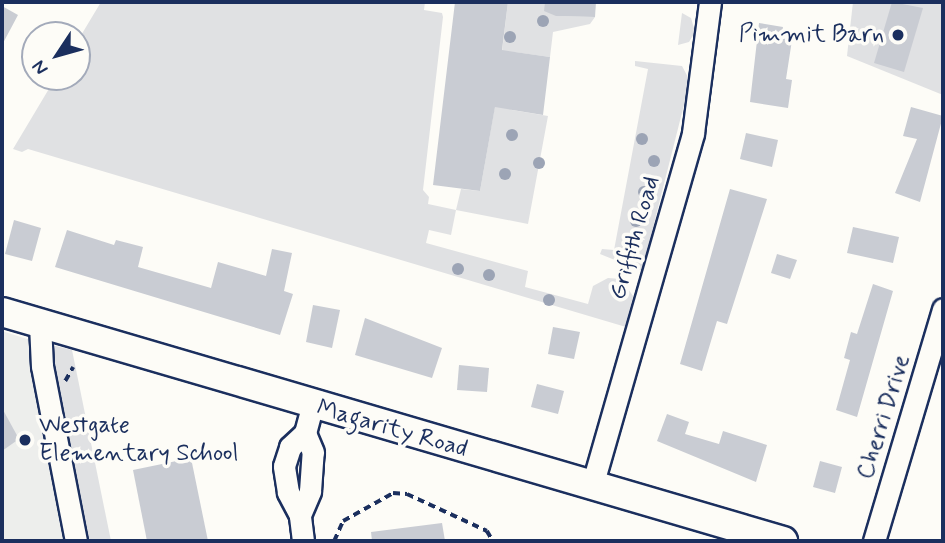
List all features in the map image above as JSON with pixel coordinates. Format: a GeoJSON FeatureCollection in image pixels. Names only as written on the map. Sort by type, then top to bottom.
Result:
{"type":"FeatureCollection","features":[{"type":"Feature","properties":{"kind":"main road","name":"Magarity Road"},"geometry":{"type":"LineString","coordinates":[[2,312],[313,406],[783,541]]}},
{"type":"Feature","properties":{"kind":"street","name":"Griffith Road"},"geometry":{"type":"LineString","coordinates":[[592,486],[693,133],[710,2]]}},
{"type":"Feature","properties":{"kind":"street","name":"Cherri Drive"},"geometry":{"type":"LineString","coordinates":[[874,541],[943,309]]}},
{"type":"Feature","properties":{"kind":"street"},"geometry":{"type":"LineString","coordinates":[[40,324],[42,366],[76,541]]}},
{"type":"Feature","properties":{"kind":"street"},"geometry":{"type":"LineString","coordinates":[[303,541],[300,515],[310,491],[313,452],[305,433],[313,406]]}},
{"type":"Feature","properties":{"kind":"path"},"geometry":{"type":"LineString","coordinates":[[334,541],[343,521],[393,494],[407,494],[487,531],[493,541]]}},
{"type":"Feature","properties":{"kind":"shaded area"},"geometry":{"type":"Polygon","coordinates":[[[101,2],[425,2],[424,10],[442,13],[443,17],[423,190],[429,197],[428,204],[456,210],[451,235],[429,230],[426,243],[528,271],[525,287],[588,304],[593,286],[608,278],[621,279],[633,296],[626,327],[28,149],[22,152],[13,149],[48,91],[91,91],[90,21],[101,2]]]}},
{"type":"Feature","properties":{"kind":"shaded area"},"geometry":{"type":"Polygon","coordinates":[[[508,2],[558,2],[557,16],[595,17],[590,24],[553,32],[550,57],[514,52],[501,60],[508,2]]]}},
{"type":"Feature","properties":{"kind":"shaded area"},"geometry":{"type":"Polygon","coordinates":[[[853,2],[943,2],[943,95],[847,56],[853,2]]]}},
{"type":"Feature","properties":{"kind":"shaded area"},"geometry":{"type":"Polygon","coordinates":[[[682,13],[691,18],[695,32],[689,42],[678,45],[682,13]]]}},
{"type":"Feature","properties":{"kind":"shaded area"},"geometry":{"type":"Polygon","coordinates":[[[635,61],[682,66],[690,81],[642,271],[600,254],[602,249],[614,250],[648,69],[635,66],[635,61]]]}},
{"type":"Feature","properties":{"kind":"shaded area"},"geometry":{"type":"Polygon","coordinates":[[[496,100],[512,110],[548,116],[528,224],[456,210],[461,189],[480,191],[496,100]]]}},
{"type":"Feature","properties":{"kind":"shaded area","name":"Westgate Elementary School"},"geometry":{"type":"Polygon","coordinates":[[[2,331],[27,339],[68,541],[2,541],[2,331]]]}},
{"type":"Feature","properties":{"kind":"shaded area"},"geometry":{"type":"Polygon","coordinates":[[[27,339],[72,350],[111,541],[68,541],[27,339]]]}},
{"type":"Feature","properties":{"kind":"building"},"geometry":{"type":"Polygon","coordinates":[[[455,2],[508,2],[502,50],[550,57],[543,115],[495,107],[480,191],[433,185],[455,2]]]}},
{"type":"Feature","properties":{"kind":"building"},"geometry":{"type":"Polygon","coordinates":[[[545,2],[596,2],[595,17],[556,16],[544,11],[545,2]]]}},
{"type":"Feature","properties":{"kind":"building","name":"Pimmit Barn"},"geometry":{"type":"Polygon","coordinates":[[[892,2],[923,8],[904,72],[874,63],[892,2]]]}},
{"type":"Feature","properties":{"kind":"building"},"geometry":{"type":"Polygon","coordinates":[[[2,6],[18,15],[2,45],[2,6]]]}},
{"type":"Feature","properties":{"kind":"building"},"geometry":{"type":"Polygon","coordinates":[[[759,23],[783,27],[781,38],[792,40],[786,79],[792,80],[788,108],[750,102],[759,23]]]}},
{"type":"Feature","properties":{"kind":"building"},"geometry":{"type":"Polygon","coordinates":[[[911,107],[943,116],[920,202],[895,193],[917,139],[903,136],[911,107]]]}},
{"type":"Feature","properties":{"kind":"building"},"geometry":{"type":"Polygon","coordinates":[[[746,133],[778,140],[772,167],[740,159],[746,133]]]}},
{"type":"Feature","properties":{"kind":"building"},"geometry":{"type":"Polygon","coordinates":[[[730,189],[767,199],[727,324],[717,321],[702,371],[680,364],[730,189]]]}},
{"type":"Feature","properties":{"kind":"building"},"geometry":{"type":"Polygon","coordinates":[[[14,220],[41,228],[32,261],[5,254],[14,220]]]}},
{"type":"Feature","properties":{"kind":"building"},"geometry":{"type":"Polygon","coordinates":[[[853,227],[899,237],[893,263],[847,253],[853,227]]]}},
{"type":"Feature","properties":{"kind":"building"},"geometry":{"type":"Polygon","coordinates":[[[67,230],[114,245],[116,240],[143,247],[138,267],[211,288],[218,262],[266,276],[272,249],[292,253],[284,291],[293,294],[280,335],[55,267],[67,230]]]}},
{"type":"Feature","properties":{"kind":"building"},"geometry":{"type":"Polygon","coordinates":[[[777,254],[797,260],[790,279],[771,273],[777,254]]]}},
{"type":"Feature","properties":{"kind":"building"},"geometry":{"type":"Polygon","coordinates":[[[873,284],[893,291],[857,417],[836,410],[850,360],[844,358],[851,332],[857,334],[873,284]]]}},
{"type":"Feature","properties":{"kind":"building"},"geometry":{"type":"Polygon","coordinates":[[[313,305],[340,310],[332,348],[306,342],[313,305]]]}},
{"type":"Feature","properties":{"kind":"building"},"geometry":{"type":"Polygon","coordinates":[[[365,318],[442,348],[432,378],[355,355],[365,318]]]}},
{"type":"Feature","properties":{"kind":"building"},"geometry":{"type":"Polygon","coordinates":[[[553,327],[580,332],[574,359],[548,354],[553,327]]]}},
{"type":"Feature","properties":{"kind":"building"},"geometry":{"type":"Polygon","coordinates":[[[459,365],[489,368],[487,392],[457,390],[459,365]]]}},
{"type":"Feature","properties":{"kind":"building"},"geometry":{"type":"Polygon","coordinates":[[[537,384],[564,391],[558,414],[531,407],[537,384]]]}},
{"type":"Feature","properties":{"kind":"building"},"geometry":{"type":"Polygon","coordinates":[[[2,408],[19,439],[2,451],[2,408]]]}},
{"type":"Feature","properties":{"kind":"building"},"geometry":{"type":"Polygon","coordinates":[[[667,414],[689,422],[685,434],[719,444],[723,431],[767,445],[756,482],[657,441],[667,414]]]}},
{"type":"Feature","properties":{"kind":"building"},"geometry":{"type":"Polygon","coordinates":[[[191,458],[208,541],[147,541],[133,470],[191,458]]]}},
{"type":"Feature","properties":{"kind":"building"},"geometry":{"type":"Polygon","coordinates":[[[820,461],[842,467],[835,493],[813,487],[820,461]]]}},
{"type":"Feature","properties":{"kind":"building"},"geometry":{"type":"Polygon","coordinates":[[[442,523],[445,541],[372,541],[371,532],[442,523]]]}},
{"type":"Feature","properties":{"kind":"place","name":"Pimmit Barn"},"geometry":{"type":"Point","coordinates":[898,35]}},
{"type":"Feature","properties":{"kind":"place","name":"Westgate Elementary School"},"geometry":{"type":"Point","coordinates":[25,440]}}]}
